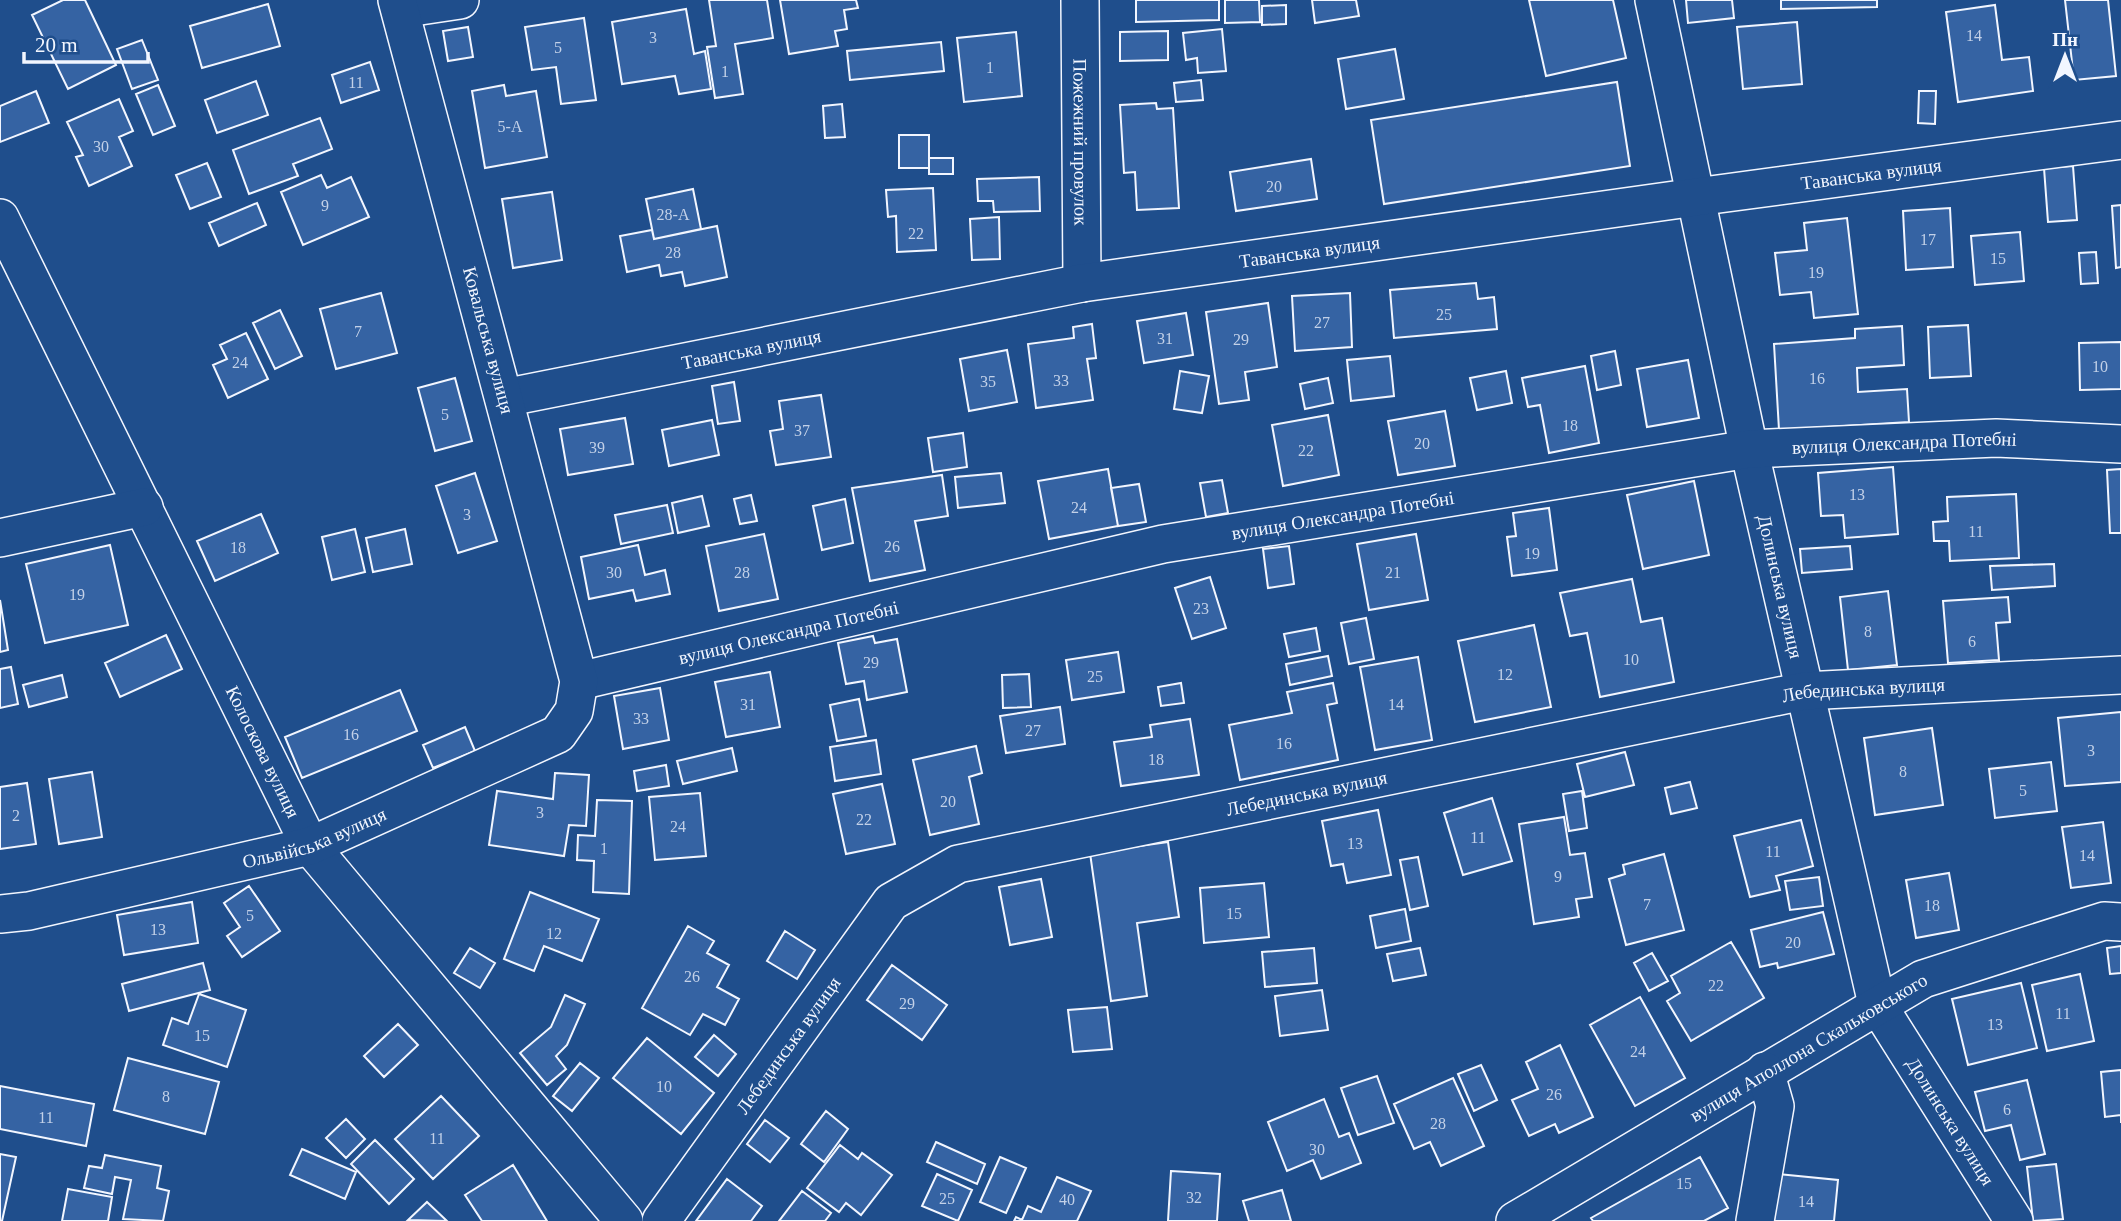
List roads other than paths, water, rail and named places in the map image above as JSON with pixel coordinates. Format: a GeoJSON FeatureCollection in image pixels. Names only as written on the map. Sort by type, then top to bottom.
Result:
{"type":"FeatureCollection","features":[{"type":"Feature","properties":{"kind":"street"},"geometry":{"type":"LineString","coordinates":[[399,5],[460,0]]}},
{"type":"Feature","properties":{"kind":"street","name":"Пожежний провулок"},"geometry":{"type":"LineString","coordinates":[[1080,0],[1082,283]]}},
{"type":"Feature","properties":{"kind":"street","name":"Долинська вулиця"},"geometry":{"type":"LineString","coordinates":[[1654,0],[1749,449],[1877,1004],[2014,1221]]}},
{"type":"Feature","properties":{"kind":"street","name":"Ковальська вулиця"},"geometry":{"type":"LineString","coordinates":[[399,5],[579,681]]}},
{"type":"Feature","properties":{"kind":"street","name":"Таванська вулиця"},"geometry":{"type":"LineString","coordinates":[[504,398],[1082,283],[2121,140]]}},
{"type":"Feature","properties":{"kind":"street","name":"Колоскова вулиця"},"geometry":{"type":"LineString","coordinates":[[0,218],[310,846],[624,1221]]}},
{"type":"Feature","properties":{"kind":"street","name":"вулиця Олександра Потебні"},"geometry":{"type":"LineString","coordinates":[[579,681],[1163,544],[1749,449],[1996,438],[2121,444]]}},
{"type":"Feature","properties":{"kind":"street"},"geometry":{"type":"LineString","coordinates":[[0,538],[144,507]]}},
{"type":"Feature","properties":{"kind":"street","name":"Лебединська вулиця"},"geometry":{"type":"LineString","coordinates":[[661,1221],[891,902],[958,864],[1804,691],[2121,675]]}},
{"type":"Feature","properties":{"kind":"street","name":"Ольвійська вулиця"},"geometry":{"type":"LineString","coordinates":[[0,914],[29,911],[310,846],[558,734],[574,711],[579,681]]}},
{"type":"Feature","properties":{"kind":"street","name":"вулиця Аполлона Скальковського"},"geometry":{"type":"LineString","coordinates":[[1515,1221],[1923,979],[2104,921],[2121,922]]}},
{"type":"Feature","properties":{"kind":"street"},"geometry":{"type":"LineString","coordinates":[[1755,1221],[1774,1106],[1765,1071]]}}]}
